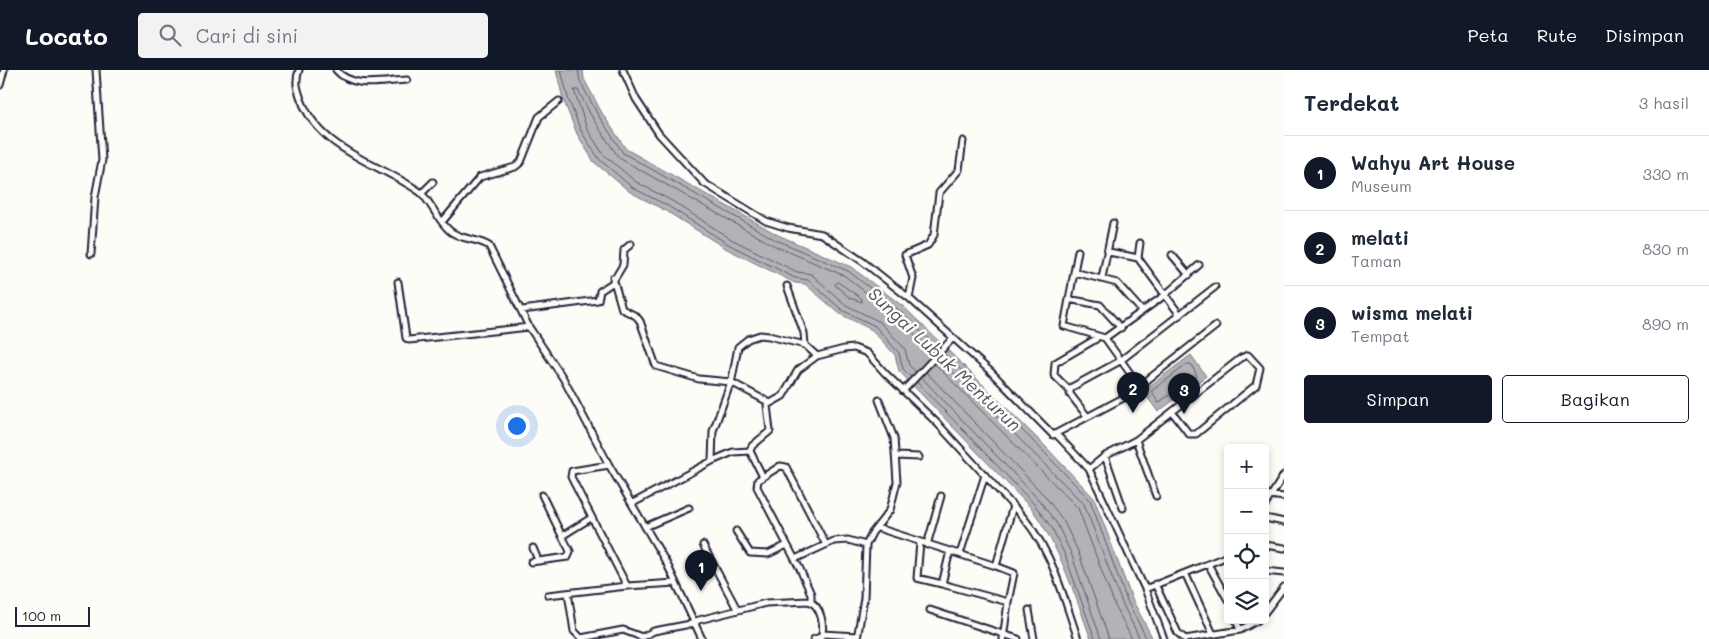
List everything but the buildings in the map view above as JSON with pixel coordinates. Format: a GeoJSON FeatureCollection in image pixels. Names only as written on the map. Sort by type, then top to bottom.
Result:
{"type":"FeatureCollection","features":[{"type":"Feature","properties":{"kind":"street"},"geometry":{"type":"LineString","coordinates":[[0,85],[4,70]]}},
{"type":"Feature","properties":{"kind":"street"},"geometry":{"type":"LineString","coordinates":[[91,254],[95,196],[102,160],[96,70]]}},
{"type":"Feature","properties":{"kind":"street"},"geometry":{"type":"LineString","coordinates":[[299,70],[296,83],[304,107],[323,134],[349,152],[422,193],[452,233],[479,240],[488,246],[529,326],[563,378],[609,465],[676,583],[702,639]]}},
{"type":"Feature","properties":{"kind":"street"},"geometry":{"type":"LineString","coordinates":[[336,70],[350,81],[359,83],[407,80]]}},
{"type":"Feature","properties":{"kind":"street"},"geometry":{"type":"LineString","coordinates":[[623,70],[636,100],[659,134],[704,183],[766,221],[788,228],[822,234],[862,261],[909,298],[951,339],[990,370],[1049,432],[1056,434],[1069,451],[1089,469],[1144,589],[1164,639]]}},
{"type":"Feature","properties":{"kind":"street"},"geometry":{"type":"LineString","coordinates":[[442,222],[480,177],[515,167],[521,162],[539,117],[559,101]]}},
{"type":"Feature","properties":{"kind":"street"},"geometry":{"type":"LineString","coordinates":[[909,298],[913,278],[905,255],[928,245],[934,235],[938,193],[958,170],[963,141]]}},
{"type":"Feature","properties":{"kind":"street"},"geometry":{"type":"LineString","coordinates":[[422,193],[433,182]]}},
{"type":"Feature","properties":{"kind":"street"},"geometry":{"type":"LineString","coordinates":[[1102,278],[1109,252],[1113,224]]}},
{"type":"Feature","properties":{"kind":"street"},"geometry":{"type":"LineString","coordinates":[[1138,258],[1140,243]]}},
{"type":"Feature","properties":{"kind":"street"},"geometry":{"type":"LineString","coordinates":[[522,310],[596,300],[603,288],[612,283],[613,278],[623,265],[623,251],[631,244]]}},
{"type":"Feature","properties":{"kind":"street"},"geometry":{"type":"LineString","coordinates":[[1078,251],[1063,323],[1065,328],[1105,338],[1165,295],[1199,265]]}},
{"type":"Feature","properties":{"kind":"street"},"geometry":{"type":"LineString","coordinates":[[1109,252],[1138,258],[1180,315]]}},
{"type":"Feature","properties":{"kind":"street"},"geometry":{"type":"LineString","coordinates":[[1172,255],[1189,274]]}},
{"type":"Feature","properties":{"kind":"street"},"geometry":{"type":"LineString","coordinates":[[1074,272],[1117,283],[1142,311]]}},
{"type":"Feature","properties":{"kind":"street"},"geometry":{"type":"LineString","coordinates":[[613,278],[622,309],[636,316],[640,321],[656,366],[699,379],[731,382],[770,403]]}},
{"type":"Feature","properties":{"kind":"street"},"geometry":{"type":"LineString","coordinates":[[398,282],[406,338],[409,340],[529,326]]}},
{"type":"Feature","properties":{"kind":"street"},"geometry":{"type":"LineString","coordinates":[[787,286],[804,333],[805,345]]}},
{"type":"Feature","properties":{"kind":"street"},"geometry":{"type":"LineString","coordinates":[[1070,391],[1072,388],[1120,362],[1215,287]]}},
{"type":"Feature","properties":{"kind":"street"},"geometry":{"type":"LineString","coordinates":[[1068,300],[1100,305],[1121,328]]}},
{"type":"Feature","properties":{"kind":"street"},"geometry":{"type":"LineString","coordinates":[[1056,434],[1087,416],[1108,407],[1140,387],[1216,326]]}},
{"type":"Feature","properties":{"kind":"street"},"geometry":{"type":"LineString","coordinates":[[712,460],[713,431],[731,382],[736,351],[748,339],[760,335],[769,336],[805,345],[818,356]]}},
{"type":"Feature","properties":{"kind":"street"},"geometry":{"type":"LineString","coordinates":[[1087,416],[1070,394],[1070,391],[1054,375],[1055,363],[1096,339],[1096,336]]}},
{"type":"Feature","properties":{"kind":"street"},"geometry":{"type":"LineString","coordinates":[[1105,338],[1120,362],[1140,387]]}},
{"type":"Feature","properties":{"kind":"street"},"geometry":{"type":"LineString","coordinates":[[905,389],[951,339]]}},
{"type":"Feature","properties":{"kind":"street"},"geometry":{"type":"LineString","coordinates":[[750,451],[752,446],[770,432],[766,408],[770,403],[783,396],[798,370],[818,356],[844,348],[854,348],[867,353],[905,389],[1027,520],[1046,548],[1078,639]]}},
{"type":"Feature","properties":{"kind":"street"},"geometry":{"type":"LineString","coordinates":[[1089,469],[1105,456],[1136,440],[1173,413],[1241,358],[1248,355],[1260,368],[1256,385],[1196,434],[1189,434],[1173,413]]}},
{"type":"Feature","properties":{"kind":"street"},"geometry":{"type":"LineString","coordinates":[[823,634],[857,637],[864,598],[866,545],[872,533],[878,528],[890,510],[894,496],[897,482],[894,438],[879,400]]}},
{"type":"Feature","properties":{"kind":"street"},"geometry":{"type":"LineString","coordinates":[[1136,440],[1156,496]]}},
{"type":"Feature","properties":{"kind":"street"},"geometry":{"type":"LineString","coordinates":[[632,503],[712,460],[733,452],[750,451]]}},
{"type":"Feature","properties":{"kind":"street"},"geometry":{"type":"LineString","coordinates":[[750,451],[763,477]]}},
{"type":"Feature","properties":{"kind":"street"},"geometry":{"type":"LineString","coordinates":[[896,456],[918,457]]}},
{"type":"Feature","properties":{"kind":"street"},"geometry":{"type":"LineString","coordinates":[[1105,456],[1123,508]]}},
{"type":"Feature","properties":{"kind":"street"},"geometry":{"type":"LineString","coordinates":[[609,465],[572,471],[571,474],[591,518],[627,586]]}},
{"type":"Feature","properties":{"kind":"street"},"geometry":{"type":"LineString","coordinates":[[823,634],[818,609],[811,602],[811,594],[795,559],[757,487],[758,480],[780,466],[786,467],[826,543]]}},
{"type":"Feature","properties":{"kind":"street"},"geometry":{"type":"LineString","coordinates":[[960,554],[985,475]]}},
{"type":"Feature","properties":{"kind":"street"},"geometry":{"type":"LineString","coordinates":[[1284,475],[1270,495],[1284,498]]}},
{"type":"Feature","properties":{"kind":"street"},"geometry":{"type":"LineString","coordinates":[[531,562],[570,555],[542,495]]}},
{"type":"Feature","properties":{"kind":"street"},"geometry":{"type":"LineString","coordinates":[[927,545],[941,496]]}},
{"type":"Feature","properties":{"kind":"street"},"geometry":{"type":"LineString","coordinates":[[996,566],[1013,506]]}},
{"type":"Feature","properties":{"kind":"street"},"geometry":{"type":"LineString","coordinates":[[645,527],[689,508]]}},
{"type":"Feature","properties":{"kind":"street"},"geometry":{"type":"LineString","coordinates":[[562,536],[591,518]]}},
{"type":"Feature","properties":{"kind":"street"},"geometry":{"type":"LineString","coordinates":[[1269,519],[1284,522]]}},
{"type":"Feature","properties":{"kind":"street"},"geometry":{"type":"LineString","coordinates":[[878,528],[1014,573],[1003,636]]}},
{"type":"Feature","properties":{"kind":"street"},"geometry":{"type":"LineString","coordinates":[[736,532],[750,552],[768,554],[787,545]]}},
{"type":"Feature","properties":{"kind":"street"},"geometry":{"type":"LineString","coordinates":[[795,559],[826,543],[841,540],[866,545]]}},
{"type":"Feature","properties":{"kind":"street"},"geometry":{"type":"LineString","coordinates":[[920,542],[916,578],[1008,602]]}},
{"type":"Feature","properties":{"kind":"street"},"geometry":{"type":"LineString","coordinates":[[703,544],[737,609]]}},
{"type":"Feature","properties":{"kind":"street"},"geometry":{"type":"LineString","coordinates":[[1269,546],[1284,548]]}},
{"type":"Feature","properties":{"kind":"street"},"geometry":{"type":"LineString","coordinates":[[533,548],[538,560]]}},
{"type":"Feature","properties":{"kind":"street"},"geometry":{"type":"LineString","coordinates":[[942,584],[950,551]]}},
{"type":"Feature","properties":{"kind":"street"},"geometry":{"type":"LineString","coordinates":[[1144,589],[1224,558]]}},
{"type":"Feature","properties":{"kind":"street"},"geometry":{"type":"LineString","coordinates":[[1208,564],[1224,593]]}},
{"type":"Feature","properties":{"kind":"street"},"geometry":{"type":"LineString","coordinates":[[1269,571],[1284,573]]}},
{"type":"Feature","properties":{"kind":"street"},"geometry":{"type":"LineString","coordinates":[[1185,572],[1213,634]]}},
{"type":"Feature","properties":{"kind":"street"},"geometry":{"type":"LineString","coordinates":[[548,595],[627,586],[676,583]]}},
{"type":"Feature","properties":{"kind":"street"},"geometry":{"type":"LineString","coordinates":[[1155,584],[1180,636],[1185,639],[1240,630],[1251,624]]}},
{"type":"Feature","properties":{"kind":"street"},"geometry":{"type":"LineString","coordinates":[[1269,607],[1284,587]]}},
{"type":"Feature","properties":{"kind":"street"},"geometry":{"type":"LineString","coordinates":[[568,593],[574,631],[581,638],[623,630],[642,637],[654,631],[695,622],[737,609],[766,603],[811,602]]}},
{"type":"Feature","properties":{"kind":"street"},"geometry":{"type":"LineString","coordinates":[[930,610],[1003,636],[1018,639]]}},
{"type":"Feature","properties":{"kind":"street"},"geometry":{"type":"LineString","coordinates":[[1029,610],[1034,639]]}},
{"type":"Feature","properties":{"kind":"street"},"geometry":{"type":"LineString","coordinates":[[1238,624],[1240,630]]}},
{"type":"Feature","properties":{"kind":"street"},"geometry":{"type":"LineString","coordinates":[[814,639],[820,638],[823,634]]}},
{"type":"Feature","properties":{"kind":"water","name":"Sungai Lubuk Menturun"},"geometry":{"type":"Polygon","coordinates":[[[556,70],[583,70],[584,79],[602,113],[626,149],[778,235],[851,267],[904,307],[1045,446],[1094,498],[1132,599],[1153,639],[1091,639],[1058,554],[1031,508],[899,371],[895,355],[872,330],[840,314],[805,284],[795,283],[725,248],[666,211],[630,192],[594,162],[577,134],[563,99],[556,70]]]}},
{"type":"Feature","properties":{"kind":"water"},"geometry":{"type":"Polygon","coordinates":[[[1191,355],[1206,376],[1158,412],[1143,391],[1191,355]]]}},
{"type":"Feature","properties":{"kind":"place","name":"melati"},"geometry":{"type":"Point","coordinates":[1133,413]}},
{"type":"Feature","properties":{"kind":"place","name":"wisma melati"},"geometry":{"type":"Point","coordinates":[1184,414]}},
{"type":"Feature","properties":{"kind":"place","name":"Wahyu Art House"},"geometry":{"type":"Point","coordinates":[701,591]}}]}
